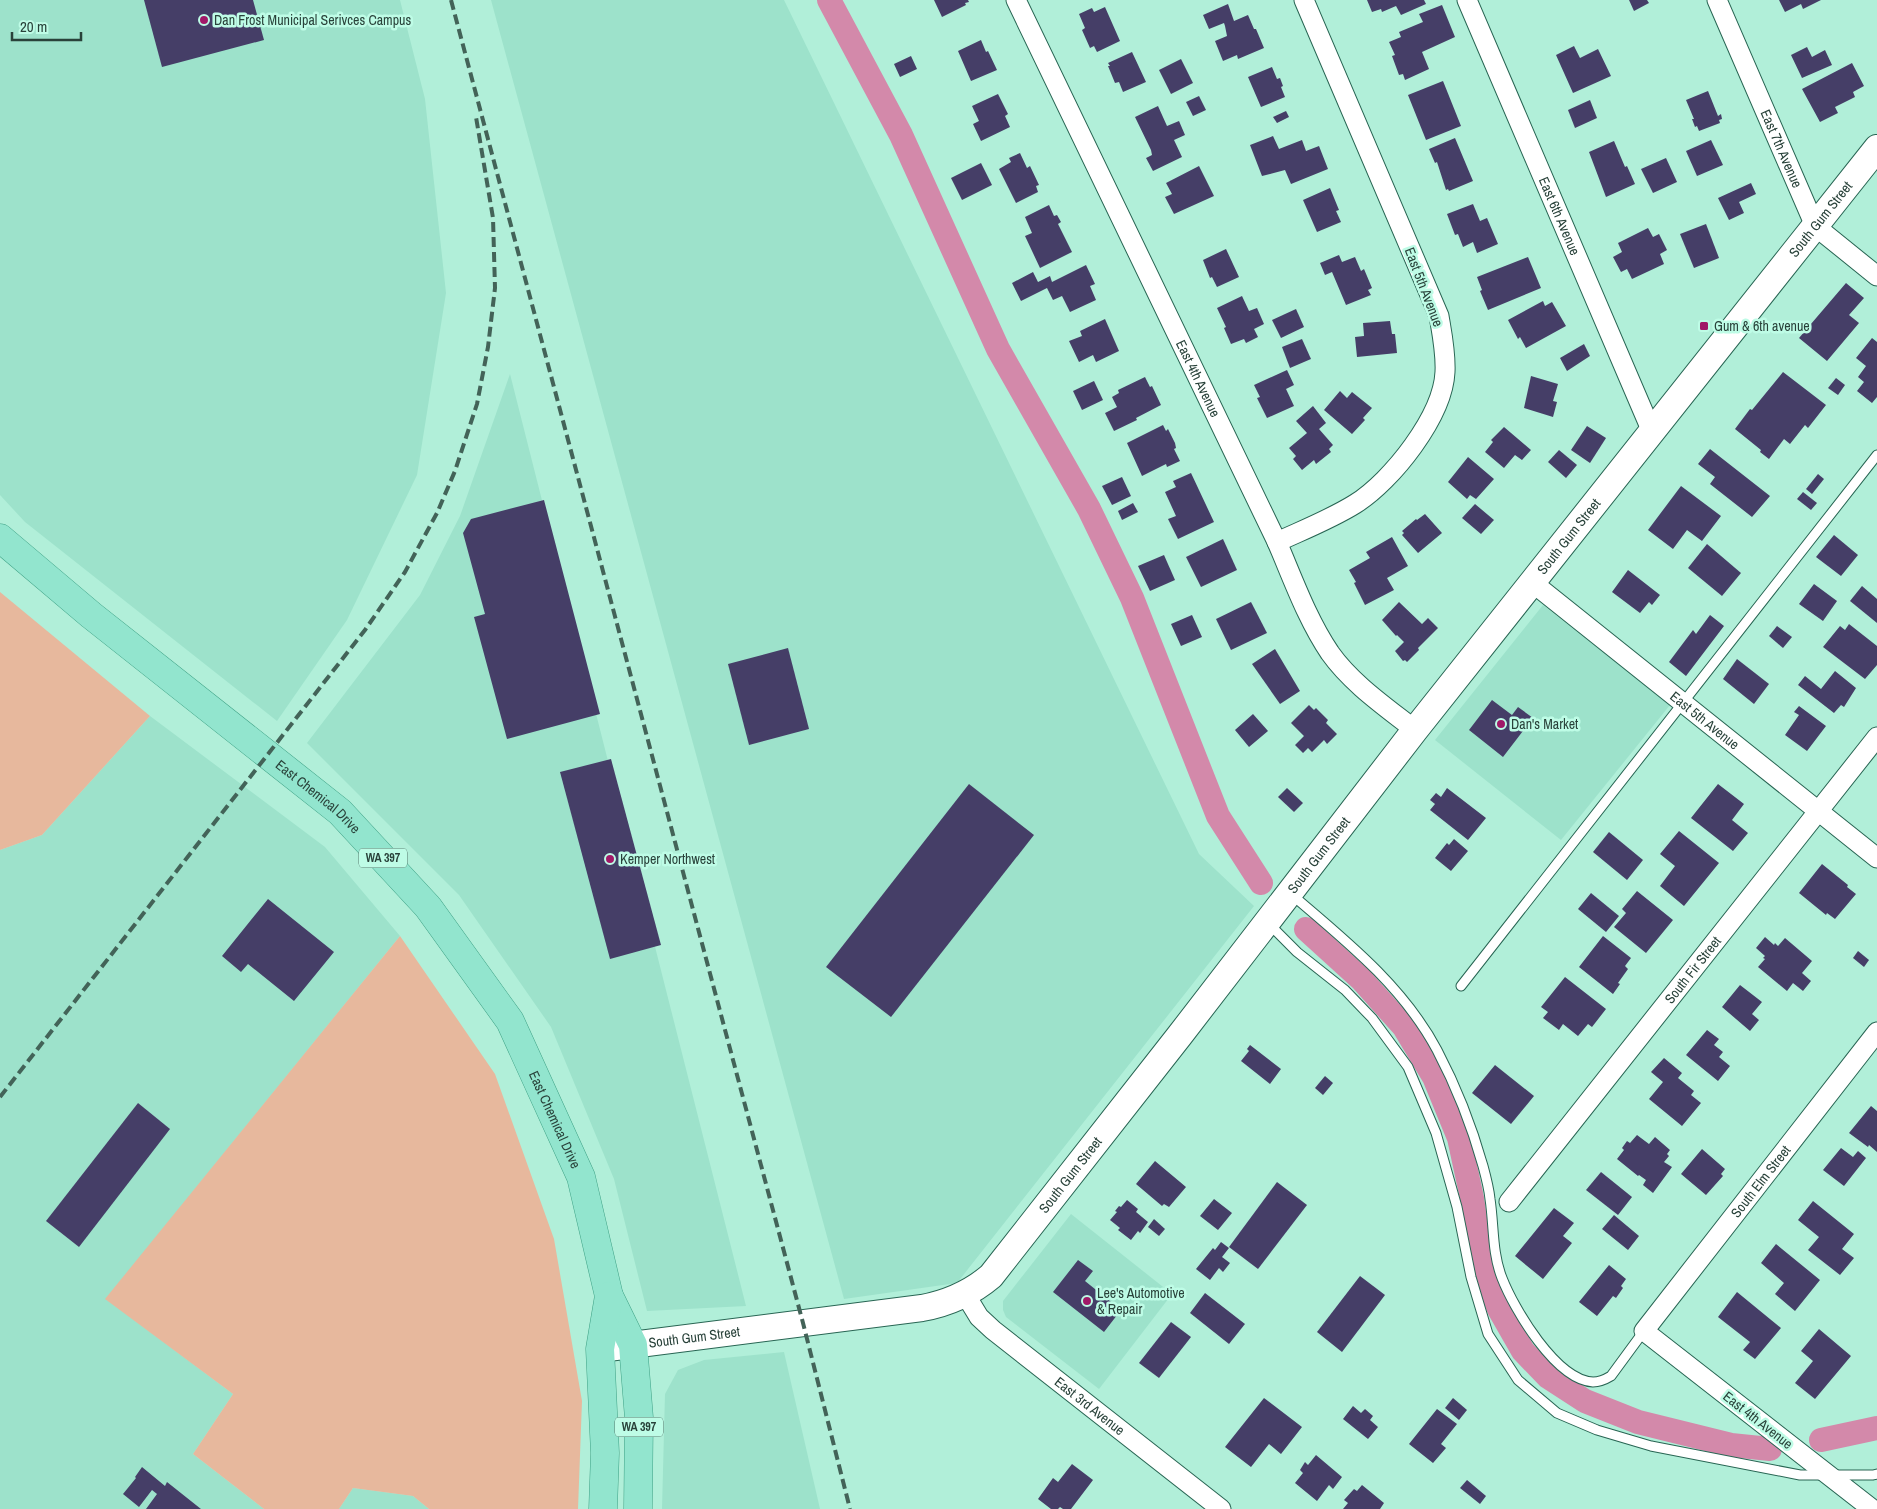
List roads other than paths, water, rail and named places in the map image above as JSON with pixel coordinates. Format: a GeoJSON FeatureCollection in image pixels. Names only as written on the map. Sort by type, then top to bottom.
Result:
{"type":"FeatureCollection","features":[{"type":"Feature","properties":{"kind":"main road","name":"South Gum Street"},"geometry":{"type":"LineString","coordinates":[[600,1349],[922,1308],[945,1303],[965,1294],[983,1283],[999,1268],[1415,730],[1877,148]]}},
{"type":"Feature","properties":{"kind":"main road","name":"East Chemical Drive"},"geometry":{"type":"LineString","coordinates":[[0,538],[91,615],[340,812],[428,907],[510,1021],[581,1177],[609,1296],[633,1345]]}},
{"type":"Feature","properties":{"kind":"main road","name":"East Chemical Drive"},"geometry":{"type":"LineString","coordinates":[[600,1349],[609,1296]]}},
{"type":"Feature","properties":{"kind":"main road","name":"South Gum Street"},"geometry":{"type":"LineString","coordinates":[[633,1345],[639,1418],[638,1509]]}},
{"type":"Feature","properties":{"kind":"main road","name":"WA 397"},"geometry":{"type":"LineString","coordinates":[[600,1349],[605,1453],[603,1509]]}},
{"type":"Feature","properties":{"kind":"street","name":"East 4th Avenue"},"geometry":{"type":"LineString","coordinates":[[1016,0],[1314,624],[1330,653],[1354,681],[1415,730]]}},
{"type":"Feature","properties":{"kind":"street","name":"East 5th Avenue"},"geometry":{"type":"LineString","coordinates":[[1276,542],[1356,504],[1378,486],[1399,463],[1431,421],[1440,399],[1446,373],[1444,346],[1438,316],[1304,0]]}},
{"type":"Feature","properties":{"kind":"street","name":"East 6th Avenue"},"geometry":{"type":"LineString","coordinates":[[1467,0],[1652,432]]}},
{"type":"Feature","properties":{"kind":"street","name":"East 7th Avenue"},"geometry":{"type":"LineString","coordinates":[[1717,0],[1815,226],[1877,276]]}},
{"type":"Feature","properties":{"kind":"street","name":"East 5th Avenue"},"geometry":{"type":"LineString","coordinates":[[1533,583],[1877,858]]}},
{"type":"Feature","properties":{"kind":"street","name":"South Fir Street"},"geometry":{"type":"LineString","coordinates":[[1510,1202],[1877,737]]}},
{"type":"Feature","properties":{"kind":"street","name":"South Elm Street"},"geometry":{"type":"LineString","coordinates":[[1644,1330],[1877,1032]]}},
{"type":"Feature","properties":{"kind":"street","name":"East 3rd Avenue"},"geometry":{"type":"LineString","coordinates":[[965,1294],[979,1316],[993,1330],[1221,1509]]}},
{"type":"Feature","properties":{"kind":"street","name":"East 4th Avenue"},"geometry":{"type":"LineString","coordinates":[[1644,1330],[1872,1509]]}},
{"type":"Feature","properties":{"kind":"lane"},"geometry":{"type":"LineString","coordinates":[[1461,986],[1877,456]]}},
{"type":"Feature","properties":{"kind":"lane"},"geometry":{"type":"LineString","coordinates":[[1289,893],[1366,960],[1397,993],[1418,1020],[1437,1050],[1455,1088],[1483,1167],[1491,1211],[1495,1249],[1502,1277],[1534,1338],[1561,1365],[1579,1378],[1593,1382],[1604,1380],[1611,1376],[1644,1330]]}},
{"type":"Feature","properties":{"kind":"lane"},"geometry":{"type":"LineString","coordinates":[[1267,922],[1297,952],[1345,990],[1372,1018],[1408,1067],[1436,1133],[1456,1207],[1470,1277],[1488,1334],[1518,1380],[1557,1413],[1597,1430],[1651,1446],[1800,1475],[1877,1474]]}},
{"type":"Feature","properties":{"kind":"lane"},"geometry":{"type":"LineString","coordinates":[[1491,1211],[1510,1202]]}},
{"type":"Feature","properties":{"kind":"waterway"},"geometry":{"type":"LineString","coordinates":[[829,0],[901,135],[998,349],[1089,509],[1132,598],[1218,816],[1261,883]]}},
{"type":"Feature","properties":{"kind":"waterway"},"geometry":{"type":"LineString","coordinates":[[1306,929],[1361,979],[1404,1027],[1434,1077],[1459,1138],[1472,1198],[1482,1267],[1499,1309],[1523,1351],[1548,1377],[1585,1401],[1638,1422],[1731,1445],[1770,1449]]}},
{"type":"Feature","properties":{"kind":"waterway"},"geometry":{"type":"LineString","coordinates":[[1821,1440],[1877,1428]]}},
{"type":"Feature","properties":{"kind":"railway"},"geometry":{"type":"LineString","coordinates":[[451,0],[803,1323],[850,1509]]}},
{"type":"Feature","properties":{"kind":"railway"},"geometry":{"type":"LineString","coordinates":[[0,1097],[365,630],[405,572],[437,513],[455,471],[477,404],[488,347],[495,288],[493,218],[476,117]]}},
{"type":"Feature","properties":{"kind":"place","name":"Dan Frost Municipal Serivces Campus"},"geometry":{"type":"Point","coordinates":[204,20]}},
{"type":"Feature","properties":{"kind":"place","name":"Gum & 6th avenue"},"geometry":{"type":"Point","coordinates":[1704,326]}},
{"type":"Feature","properties":{"kind":"place","name":"Dan's Market"},"geometry":{"type":"Point","coordinates":[1501,724]}},
{"type":"Feature","properties":{"kind":"place","name":"Kemper Northwest"},"geometry":{"type":"Point","coordinates":[610,859]}},
{"type":"Feature","properties":{"kind":"place","name":"Lee's Automotive & Repair"},"geometry":{"type":"Point","coordinates":[1087,1301]}}]}
